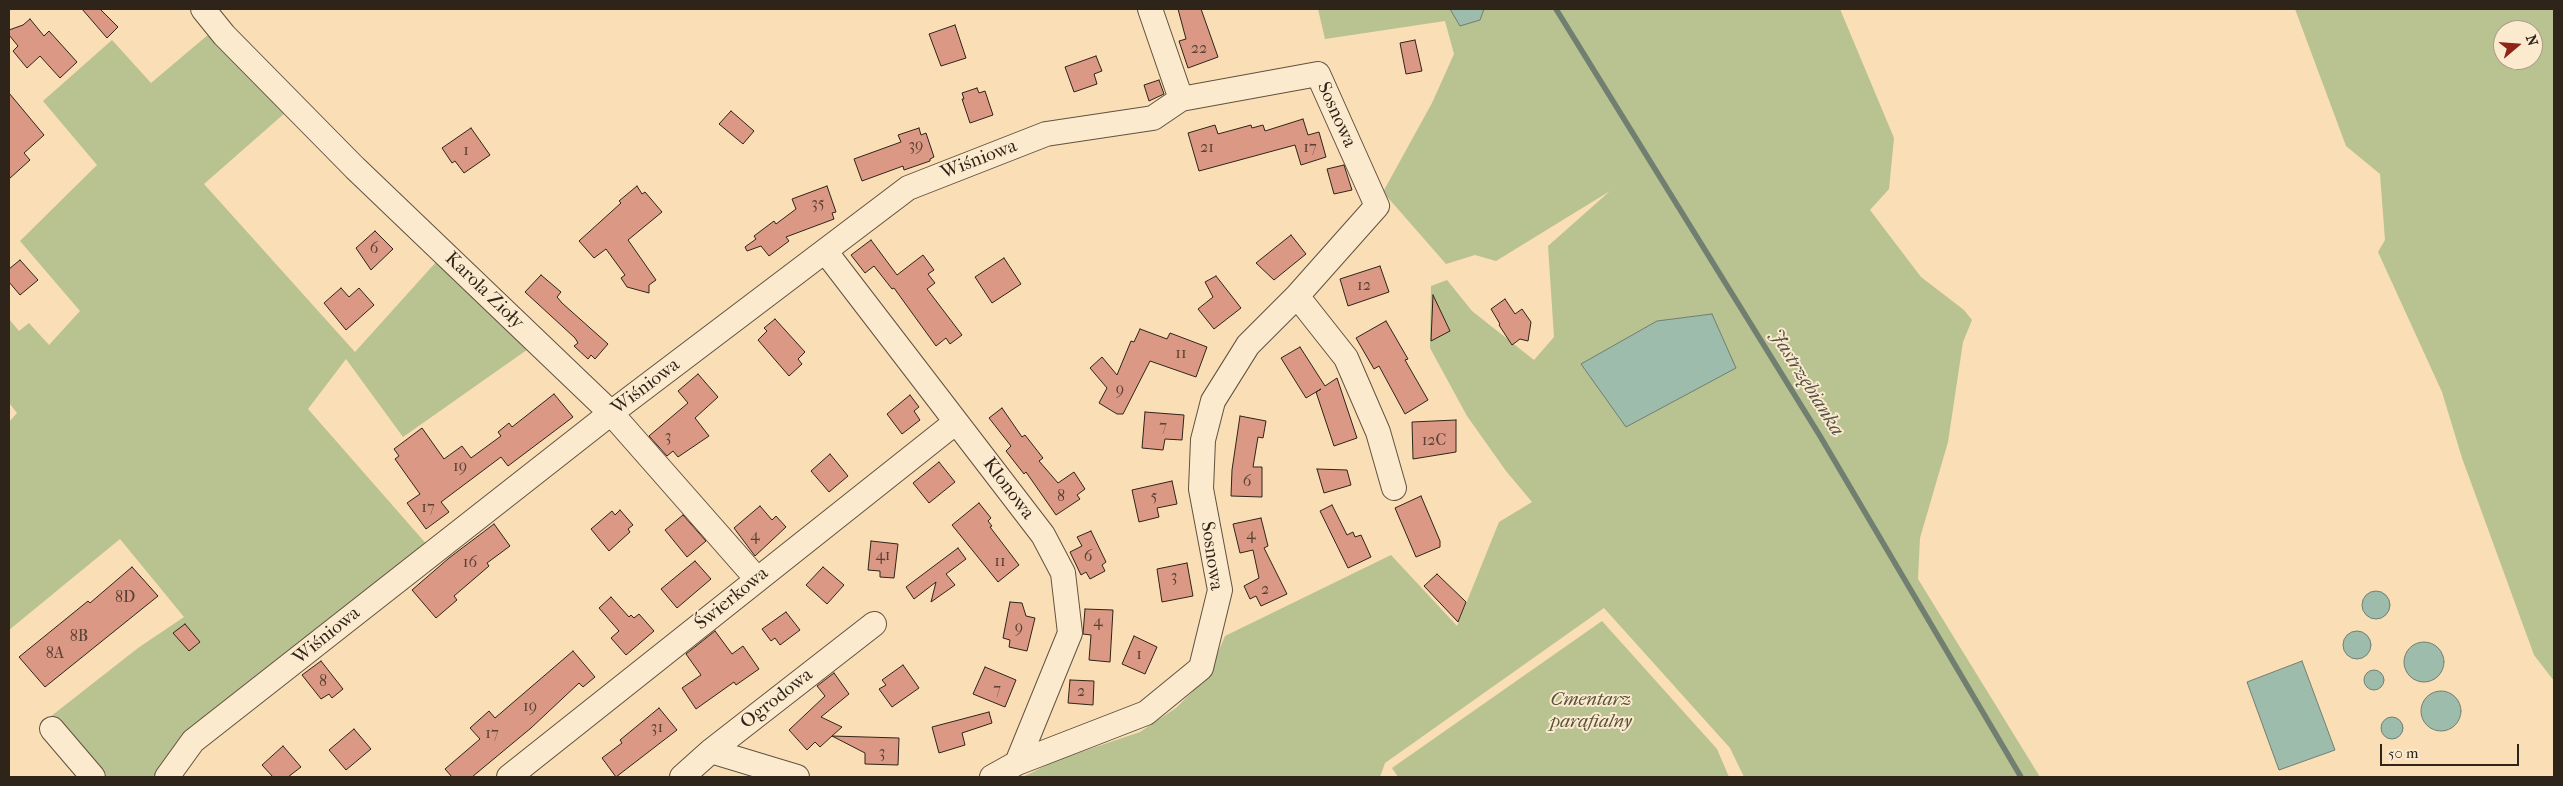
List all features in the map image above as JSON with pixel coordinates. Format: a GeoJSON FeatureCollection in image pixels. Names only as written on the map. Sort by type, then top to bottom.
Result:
{"type":"FeatureCollection","features":[{"type":"Feature","properties":{"kind":"street","name":"Karola Zioły"},"geometry":{"type":"LineString","coordinates":[[204,9],[224,36],[355,168],[611,413],[757,579]]}},
{"type":"Feature","properties":{"kind":"street"},"geometry":{"type":"LineString","coordinates":[[1150,9],[1181,98]]}},
{"type":"Feature","properties":{"kind":"street","name":"Sosnowa"},"geometry":{"type":"LineString","coordinates":[[992,777],[1017,763],[1146,713],[1202,668],[1220,590],[1201,489],[1203,440],[1213,401],[1248,345],[1296,296],[1377,206],[1318,74],[1181,98]]}},
{"type":"Feature","properties":{"kind":"street","name":"Wiśniowa"},"geometry":{"type":"LineString","coordinates":[[167,777],[192,741],[611,413],[908,188],[1046,134],[1153,118],[1181,98]]}},
{"type":"Feature","properties":{"kind":"street","name":"Klonowa"},"geometry":{"type":"LineString","coordinates":[[825,251],[1044,535],[1063,573],[1070,632],[1017,763]]}},
{"type":"Feature","properties":{"kind":"street"},"geometry":{"type":"LineString","coordinates":[[1296,296],[1346,358],[1378,432],[1394,488]]}},
{"type":"Feature","properties":{"kind":"street","name":"Świerkowa"},"geometry":{"type":"LineString","coordinates":[[509,777],[956,422]]}},
{"type":"Feature","properties":{"kind":"street","name":"Ogrodowa"},"geometry":{"type":"LineString","coordinates":[[682,777],[711,751],[874,624]]}},
{"type":"Feature","properties":{"kind":"street"},"geometry":{"type":"LineString","coordinates":[[52,729],[93,777]]}},
{"type":"Feature","properties":{"kind":"street"},"geometry":{"type":"LineString","coordinates":[[711,751],[796,777]]}},
{"type":"Feature","properties":{"kind":"green space"},"geometry":{"type":"Polygon","coordinates":[[[1318,9],[1840,9],[1894,138],[1889,189],[1870,210],[1921,277],[1964,310],[1972,320],[1963,342],[1948,442],[1920,538],[1918,579],[2040,777],[1744,777],[1730,748],[1604,608],[1385,763],[1380,777],[1023,777],[1057,760],[1140,732],[1176,708],[1197,687],[1213,664],[1225,636],[1391,555],[1457,626],[1499,522],[1532,502],[1506,471],[1467,416],[1430,348],[1431,286],[1447,280],[1472,311],[1534,360],[1554,337],[1548,246],[1610,191],[1496,261],[1475,255],[1446,264],[1383,192],[1432,103],[1454,54],[1445,21],[1325,39],[1318,9]]]}},
{"type":"Feature","properties":{"kind":"green space"},"geometry":{"type":"Polygon","coordinates":[[[2295,9],[2554,9],[2554,681],[2534,655],[2462,458],[2442,392],[2378,252],[2385,240],[2380,174],[2346,146],[2295,9]]]}},
{"type":"Feature","properties":{"kind":"green space"},"geometry":{"type":"Polygon","coordinates":[[[209,34],[286,112],[204,184],[355,352],[437,261],[531,347],[403,437],[346,359],[308,409],[429,547],[159,777],[104,777],[50,717],[138,648],[184,617],[120,539],[9,630],[9,422],[17,413],[9,403],[9,319],[19,331],[29,323],[49,345],[80,311],[20,241],[97,165],[43,101],[112,40],[151,83],[209,34]]]}},
{"type":"Feature","properties":{"kind":"green space","name":"Cmentarz parafialny"},"geometry":{"type":"Polygon","coordinates":[[[1602,621],[1717,749],[1729,777],[1398,777],[1392,768],[1602,621]]]}},
{"type":"Feature","properties":{"kind":"shaded area"},"geometry":{"type":"Polygon","coordinates":[[[1450,9],[1484,9],[1480,20],[1460,26],[1450,9]]]}},
{"type":"Feature","properties":{"kind":"shaded area"},"geometry":{"type":"Polygon","coordinates":[[[1712,314],[1736,368],[1626,427],[1581,364],[1657,321],[1712,314]]]}},
{"type":"Feature","properties":{"kind":"shaded area"},"geometry":{"type":"Polygon","coordinates":[[[2376,591],[2386,595],[2390,605],[2386,615],[2376,619],[2366,615],[2362,605],[2366,595],[2376,591]]]}},
{"type":"Feature","properties":{"kind":"shaded area"},"geometry":{"type":"Polygon","coordinates":[[[2357,631],[2367,635],[2371,645],[2367,655],[2357,659],[2347,655],[2343,645],[2347,635],[2357,631]]]}},
{"type":"Feature","properties":{"kind":"shaded area"},"geometry":{"type":"Polygon","coordinates":[[[2424,642],[2438,648],[2444,662],[2438,676],[2424,682],[2410,676],[2404,662],[2410,648],[2424,642]]]}},
{"type":"Feature","properties":{"kind":"shaded area"},"geometry":{"type":"Polygon","coordinates":[[[2302,661],[2335,750],[2279,770],[2247,682],[2302,661]]]}},
{"type":"Feature","properties":{"kind":"shaded area"},"geometry":{"type":"Polygon","coordinates":[[[2370,670],[2378,670],[2384,676],[2384,684],[2378,690],[2370,690],[2364,684],[2364,676],[2370,670]]]}},
{"type":"Feature","properties":{"kind":"shaded area"},"geometry":{"type":"Polygon","coordinates":[[[2441,691],[2455,697],[2461,711],[2455,725],[2441,731],[2427,725],[2421,711],[2427,697],[2441,691]]]}},
{"type":"Feature","properties":{"kind":"shaded area"},"geometry":{"type":"Polygon","coordinates":[[[2392,717],[2402,724],[2403,728],[2396,738],[2392,739],[2382,732],[2381,728],[2388,718],[2392,717]]]}},
{"type":"Feature","properties":{"kind":"building"},"geometry":{"type":"Polygon","coordinates":[[[82,9],[100,9],[118,27],[107,38],[82,9]]]}},
{"type":"Feature","properties":{"kind":"building"},"geometry":{"type":"Polygon","coordinates":[[[1178,9],[1201,9],[1218,57],[1188,68],[1179,41],[1186,39],[1178,9]]]}},
{"type":"Feature","properties":{"kind":"building"},"geometry":{"type":"Polygon","coordinates":[[[30,19],[44,36],[49,31],[77,62],[60,78],[40,56],[27,68],[13,51],[18,46],[9,35],[9,30],[23,25],[30,19]]]}},
{"type":"Feature","properties":{"kind":"building"},"geometry":{"type":"Polygon","coordinates":[[[955,25],[966,58],[941,66],[929,34],[955,25]]]}},
{"type":"Feature","properties":{"kind":"building"},"geometry":{"type":"Polygon","coordinates":[[[1415,40],[1422,71],[1406,74],[1400,43],[1415,40]]]}},
{"type":"Feature","properties":{"kind":"building"},"geometry":{"type":"Polygon","coordinates":[[[1096,56],[1102,71],[1094,74],[1097,84],[1074,92],[1065,67],[1096,56]]]}},
{"type":"Feature","properties":{"kind":"building"},"geometry":{"type":"Polygon","coordinates":[[[1159,80],[1164,94],[1149,101],[1144,85],[1159,80]]]}},
{"type":"Feature","properties":{"kind":"building"},"geometry":{"type":"Polygon","coordinates":[[[977,88],[979,93],[985,91],[993,115],[970,123],[962,99],[964,99],[962,93],[977,88]]]}},
{"type":"Feature","properties":{"kind":"building"},"geometry":{"type":"Polygon","coordinates":[[[9,93],[44,135],[24,153],[30,160],[9,179],[9,93]]]}},
{"type":"Feature","properties":{"kind":"building"},"geometry":{"type":"Polygon","coordinates":[[[731,111],[754,131],[743,144],[719,124],[731,111]]]}},
{"type":"Feature","properties":{"kind":"building"},"geometry":{"type":"Polygon","coordinates":[[[1303,119],[1308,135],[1319,132],[1326,157],[1301,165],[1295,145],[1199,171],[1188,133],[1215,125],[1218,134],[1251,125],[1252,128],[1263,125],[1265,131],[1303,119]]]}},
{"type":"Feature","properties":{"kind":"building"},"geometry":{"type":"Polygon","coordinates":[[[471,128],[490,155],[464,173],[455,161],[452,163],[442,148],[471,128]]]}},
{"type":"Feature","properties":{"kind":"building"},"geometry":{"type":"Polygon","coordinates":[[[919,128],[921,135],[926,133],[934,157],[930,161],[904,170],[903,166],[862,181],[854,159],[901,142],[898,135],[919,128]]]}},
{"type":"Feature","properties":{"kind":"building"},"geometry":{"type":"Polygon","coordinates":[[[1344,165],[1352,190],[1334,194],[1327,169],[1344,165]]]}},
{"type":"Feature","properties":{"kind":"building"},"geometry":{"type":"Polygon","coordinates":[[[637,186],[642,194],[645,192],[662,212],[628,240],[656,280],[649,285],[649,293],[627,287],[621,278],[625,275],[606,249],[594,258],[579,241],[621,203],[619,201],[637,186]]]}},
{"type":"Feature","properties":{"kind":"building"},"geometry":{"type":"Polygon","coordinates":[[[827,186],[836,212],[832,213],[834,219],[786,237],[789,241],[769,256],[761,246],[747,251],[745,247],[756,239],[754,236],[774,221],[776,224],[796,209],[792,199],[827,186]]]}},
{"type":"Feature","properties":{"kind":"building"},"geometry":{"type":"Polygon","coordinates":[[[375,231],[393,249],[371,270],[356,248],[375,231]]]}},
{"type":"Feature","properties":{"kind":"building"},"geometry":{"type":"Polygon","coordinates":[[[1291,235],[1306,254],[1274,280],[1256,263],[1291,235]]]}},
{"type":"Feature","properties":{"kind":"building"},"geometry":{"type":"Polygon","coordinates":[[[871,240],[897,275],[923,255],[934,270],[928,274],[935,283],[927,289],[962,335],[950,344],[946,338],[936,346],[894,288],[892,289],[874,266],[865,273],[851,255],[871,240]]]}},
{"type":"Feature","properties":{"kind":"building"},"geometry":{"type":"Polygon","coordinates":[[[1004,258],[1021,284],[992,303],[975,277],[1004,258]]]}},
{"type":"Feature","properties":{"kind":"building"},"geometry":{"type":"Polygon","coordinates":[[[20,260],[38,280],[20,295],[9,282],[9,269],[20,260]]]}},
{"type":"Feature","properties":{"kind":"building"},"geometry":{"type":"Polygon","coordinates":[[[1380,266],[1389,292],[1348,306],[1340,279],[1380,266]]]}},
{"type":"Feature","properties":{"kind":"building"},"geometry":{"type":"Polygon","coordinates":[[[541,275],[561,292],[557,297],[562,303],[608,344],[595,359],[591,355],[588,359],[574,346],[578,343],[575,338],[525,292],[541,275]]]}},
{"type":"Feature","properties":{"kind":"building"},"geometry":{"type":"Polygon","coordinates":[[[1216,276],[1241,308],[1214,329],[1198,309],[1213,297],[1205,282],[1216,276]]]}},
{"type":"Feature","properties":{"kind":"building"},"geometry":{"type":"Polygon","coordinates":[[[341,288],[349,297],[359,288],[374,305],[346,330],[324,303],[341,288]]]}},
{"type":"Feature","properties":{"kind":"building"},"geometry":{"type":"Polygon","coordinates":[[[1433,295],[1450,331],[1431,341],[1433,295]]]}},
{"type":"Feature","properties":{"kind":"building"},"geometry":{"type":"Polygon","coordinates":[[[1505,299],[1515,314],[1522,309],[1531,322],[1528,341],[1520,339],[1512,345],[1499,325],[1491,309],[1505,299]]]}},
{"type":"Feature","properties":{"kind":"building"},"geometry":{"type":"Polygon","coordinates":[[[775,319],[805,352],[798,359],[802,364],[789,376],[758,340],[767,331],[764,328],[775,319]]]}},
{"type":"Feature","properties":{"kind":"building"},"geometry":{"type":"Polygon","coordinates":[[[1386,321],[1408,359],[1405,360],[1428,400],[1405,414],[1379,366],[1374,369],[1356,338],[1386,321]]]}},
{"type":"Feature","properties":{"kind":"building"},"geometry":{"type":"Polygon","coordinates":[[[1140,329],[1167,339],[1170,333],[1207,347],[1196,377],[1150,361],[1123,414],[1117,414],[1099,403],[1107,388],[1090,368],[1102,357],[1117,375],[1131,341],[1134,342],[1140,329]]]}},
{"type":"Feature","properties":{"kind":"building"},"geometry":{"type":"Polygon","coordinates":[[[1300,347],[1325,386],[1337,378],[1357,438],[1334,446],[1316,392],[1306,398],[1281,358],[1300,347]]]}},
{"type":"Feature","properties":{"kind":"building"},"geometry":{"type":"Polygon","coordinates":[[[698,374],[718,397],[695,418],[709,436],[678,457],[673,451],[667,456],[649,436],[688,403],[678,391],[698,374]]]}},
{"type":"Feature","properties":{"kind":"building"},"geometry":{"type":"Polygon","coordinates":[[[554,394],[573,417],[508,466],[501,457],[441,502],[449,512],[426,529],[407,503],[420,494],[395,459],[399,456],[394,449],[422,428],[444,459],[462,446],[471,458],[501,436],[498,432],[509,423],[512,427],[554,394]]]}},
{"type":"Feature","properties":{"kind":"building"},"geometry":{"type":"Polygon","coordinates":[[[910,395],[919,407],[914,411],[920,420],[902,434],[887,414],[910,395]]]}},
{"type":"Feature","properties":{"kind":"building"},"geometry":{"type":"Polygon","coordinates":[[[1002,408],[1022,437],[1025,435],[1043,458],[1039,461],[1058,483],[1074,472],[1085,489],[1077,495],[1080,499],[1056,515],[1026,472],[1024,474],[1006,451],[1011,446],[989,418],[1002,408]]]}},
{"type":"Feature","properties":{"kind":"building"},"geometry":{"type":"Polygon","coordinates":[[[1145,412],[1184,415],[1182,440],[1165,439],[1163,450],[1142,448],[1145,412]]]}},
{"type":"Feature","properties":{"kind":"building"},"geometry":{"type":"Polygon","coordinates":[[[1240,416],[1266,421],[1263,438],[1258,437],[1253,467],[1262,467],[1262,497],[1231,496],[1232,470],[1240,416]]]}},
{"type":"Feature","properties":{"kind":"building"},"geometry":{"type":"Polygon","coordinates":[[[1456,420],[1456,452],[1413,459],[1412,422],[1456,420]]]}},
{"type":"Feature","properties":{"kind":"building"},"geometry":{"type":"Polygon","coordinates":[[[830,454],[848,476],[829,492],[811,471],[830,454]]]}},
{"type":"Feature","properties":{"kind":"building"},"geometry":{"type":"Polygon","coordinates":[[[939,462],[955,482],[929,503],[913,483],[939,462]]]}},
{"type":"Feature","properties":{"kind":"building"},"geometry":{"type":"Polygon","coordinates":[[[1317,469],[1347,470],[1351,485],[1324,493],[1317,469]]]}},
{"type":"Feature","properties":{"kind":"building"},"geometry":{"type":"Polygon","coordinates":[[[1172,481],[1177,504],[1157,508],[1159,517],[1139,522],[1132,490],[1172,481]]]}},
{"type":"Feature","properties":{"kind":"building"},"geometry":{"type":"Polygon","coordinates":[[[1421,496],[1440,541],[1440,547],[1416,557],[1395,508],[1421,496]]]}},
{"type":"Feature","properties":{"kind":"building"},"geometry":{"type":"Polygon","coordinates":[[[979,503],[991,518],[988,521],[992,526],[990,527],[1019,565],[998,582],[952,525],[979,503]]]}},
{"type":"Feature","properties":{"kind":"building"},"geometry":{"type":"Polygon","coordinates":[[[1332,505],[1347,535],[1353,532],[1355,537],[1361,535],[1371,557],[1348,568],[1320,511],[1332,505]]]}},
{"type":"Feature","properties":{"kind":"building"},"geometry":{"type":"Polygon","coordinates":[[[760,506],[772,520],[776,516],[786,527],[755,556],[734,528],[760,506]]]}},
{"type":"Feature","properties":{"kind":"building"},"geometry":{"type":"Polygon","coordinates":[[[620,510],[633,525],[628,529],[630,532],[609,551],[591,529],[612,511],[615,515],[620,510]]]}},
{"type":"Feature","properties":{"kind":"building"},"geometry":{"type":"Polygon","coordinates":[[[683,515],[706,541],[687,557],[665,530],[683,515]]]}},
{"type":"Feature","properties":{"kind":"building"},"geometry":{"type":"Polygon","coordinates":[[[1261,518],[1268,546],[1264,548],[1287,594],[1261,606],[1256,596],[1250,599],[1244,586],[1259,578],[1253,550],[1240,553],[1233,524],[1261,518]]]}},
{"type":"Feature","properties":{"kind":"building"},"geometry":{"type":"Polygon","coordinates":[[[494,524],[510,546],[487,563],[489,566],[454,596],[457,600],[436,618],[412,590],[449,558],[494,524]]]}},
{"type":"Feature","properties":{"kind":"building"},"geometry":{"type":"Polygon","coordinates":[[[1091,531],[1106,562],[1102,565],[1105,571],[1090,579],[1086,572],[1081,575],[1070,552],[1082,546],[1077,537],[1091,531]]]}},
{"type":"Feature","properties":{"kind":"building"},"geometry":{"type":"Polygon","coordinates":[[[871,541],[898,544],[894,578],[880,577],[880,571],[868,570],[871,541]]]}},
{"type":"Feature","properties":{"kind":"building"},"geometry":{"type":"Polygon","coordinates":[[[958,548],[966,559],[946,574],[955,585],[931,602],[936,582],[914,599],[906,587],[958,548]]]}},
{"type":"Feature","properties":{"kind":"building"},"geometry":{"type":"Polygon","coordinates":[[[695,561],[711,579],[677,608],[661,589],[695,561]]]}},
{"type":"Feature","properties":{"kind":"building"},"geometry":{"type":"Polygon","coordinates":[[[1187,563],[1193,596],[1162,602],[1157,569],[1187,563]]]}},
{"type":"Feature","properties":{"kind":"building"},"geometry":{"type":"Polygon","coordinates":[[[132,567],[158,596],[45,687],[19,657],[88,601],[90,603],[132,567]]]}},
{"type":"Feature","properties":{"kind":"building"},"geometry":{"type":"Polygon","coordinates":[[[823,567],[844,585],[827,604],[806,585],[823,567]]]}},
{"type":"Feature","properties":{"kind":"building"},"geometry":{"type":"Polygon","coordinates":[[[1437,574],[1466,602],[1458,622],[1424,586],[1437,574]]]}},
{"type":"Feature","properties":{"kind":"building"},"geometry":{"type":"Polygon","coordinates":[[[611,597],[629,617],[631,615],[634,618],[639,614],[654,631],[626,655],[611,638],[619,631],[599,608],[611,597]]]}},
{"type":"Feature","properties":{"kind":"building"},"geometry":{"type":"Polygon","coordinates":[[[1010,602],[1022,603],[1026,616],[1035,618],[1027,651],[1009,647],[1010,640],[1003,638],[1010,602]]]}},
{"type":"Feature","properties":{"kind":"building"},"geometry":{"type":"Polygon","coordinates":[[[1085,609],[1113,610],[1110,662],[1089,660],[1091,635],[1083,634],[1085,609]]]}},
{"type":"Feature","properties":{"kind":"building"},"geometry":{"type":"Polygon","coordinates":[[[786,612],[800,630],[780,645],[775,638],[771,641],[762,629],[786,612]]]}},
{"type":"Feature","properties":{"kind":"building"},"geometry":{"type":"Polygon","coordinates":[[[185,624],[200,642],[189,651],[173,633],[185,624]]]}},
{"type":"Feature","properties":{"kind":"building"},"geometry":{"type":"Polygon","coordinates":[[[715,631],[732,654],[743,646],[759,669],[736,685],[734,682],[696,709],[682,688],[701,675],[686,654],[715,631]]]}},
{"type":"Feature","properties":{"kind":"building"},"geometry":{"type":"Polygon","coordinates":[[[1134,636],[1157,647],[1145,674],[1122,664],[1134,636]]]}},
{"type":"Feature","properties":{"kind":"building"},"geometry":{"type":"Polygon","coordinates":[[[573,651],[595,677],[583,687],[579,683],[531,728],[472,777],[452,777],[445,769],[480,739],[470,728],[489,711],[495,718],[573,651]]]}},
{"type":"Feature","properties":{"kind":"building"},"geometry":{"type":"Polygon","coordinates":[[[321,661],[343,689],[332,698],[329,694],[321,699],[302,675],[321,661]]]}},
{"type":"Feature","properties":{"kind":"building"},"geometry":{"type":"Polygon","coordinates":[[[903,665],[919,688],[892,707],[879,689],[886,685],[882,680],[903,665]]]}},
{"type":"Feature","properties":{"kind":"building"},"geometry":{"type":"Polygon","coordinates":[[[985,667],[1016,680],[1005,707],[973,694],[985,667]]]}},
{"type":"Feature","properties":{"kind":"building"},"geometry":{"type":"Polygon","coordinates":[[[834,673],[849,694],[821,717],[842,727],[820,747],[815,742],[807,750],[789,730],[825,696],[817,686],[834,673]]]}},
{"type":"Feature","properties":{"kind":"building"},"geometry":{"type":"Polygon","coordinates":[[[1070,680],[1094,681],[1093,705],[1068,703],[1070,680]]]}},
{"type":"Feature","properties":{"kind":"building"},"geometry":{"type":"Polygon","coordinates":[[[659,708],[677,730],[616,777],[602,758],[622,743],[620,740],[659,708]]]}},
{"type":"Feature","properties":{"kind":"building"},"geometry":{"type":"Polygon","coordinates":[[[989,712],[992,723],[962,733],[965,745],[939,753],[932,727],[989,712]]]}},
{"type":"Feature","properties":{"kind":"building"},"geometry":{"type":"Polygon","coordinates":[[[354,729],[371,749],[346,770],[329,750],[354,729]]]}},
{"type":"Feature","properties":{"kind":"building"},"geometry":{"type":"Polygon","coordinates":[[[832,736],[899,738],[898,765],[865,764],[865,753],[832,736]]]}},
{"type":"Feature","properties":{"kind":"building"},"geometry":{"type":"Polygon","coordinates":[[[283,746],[301,767],[288,777],[273,777],[262,765],[283,746]]]}},
{"type":"Feature","properties":{"kind":"waterway","name":"Jastrzębianka"},"geometry":{"type":"LineString","coordinates":[[1556,9],[1820,436],[2021,777]]}}]}
